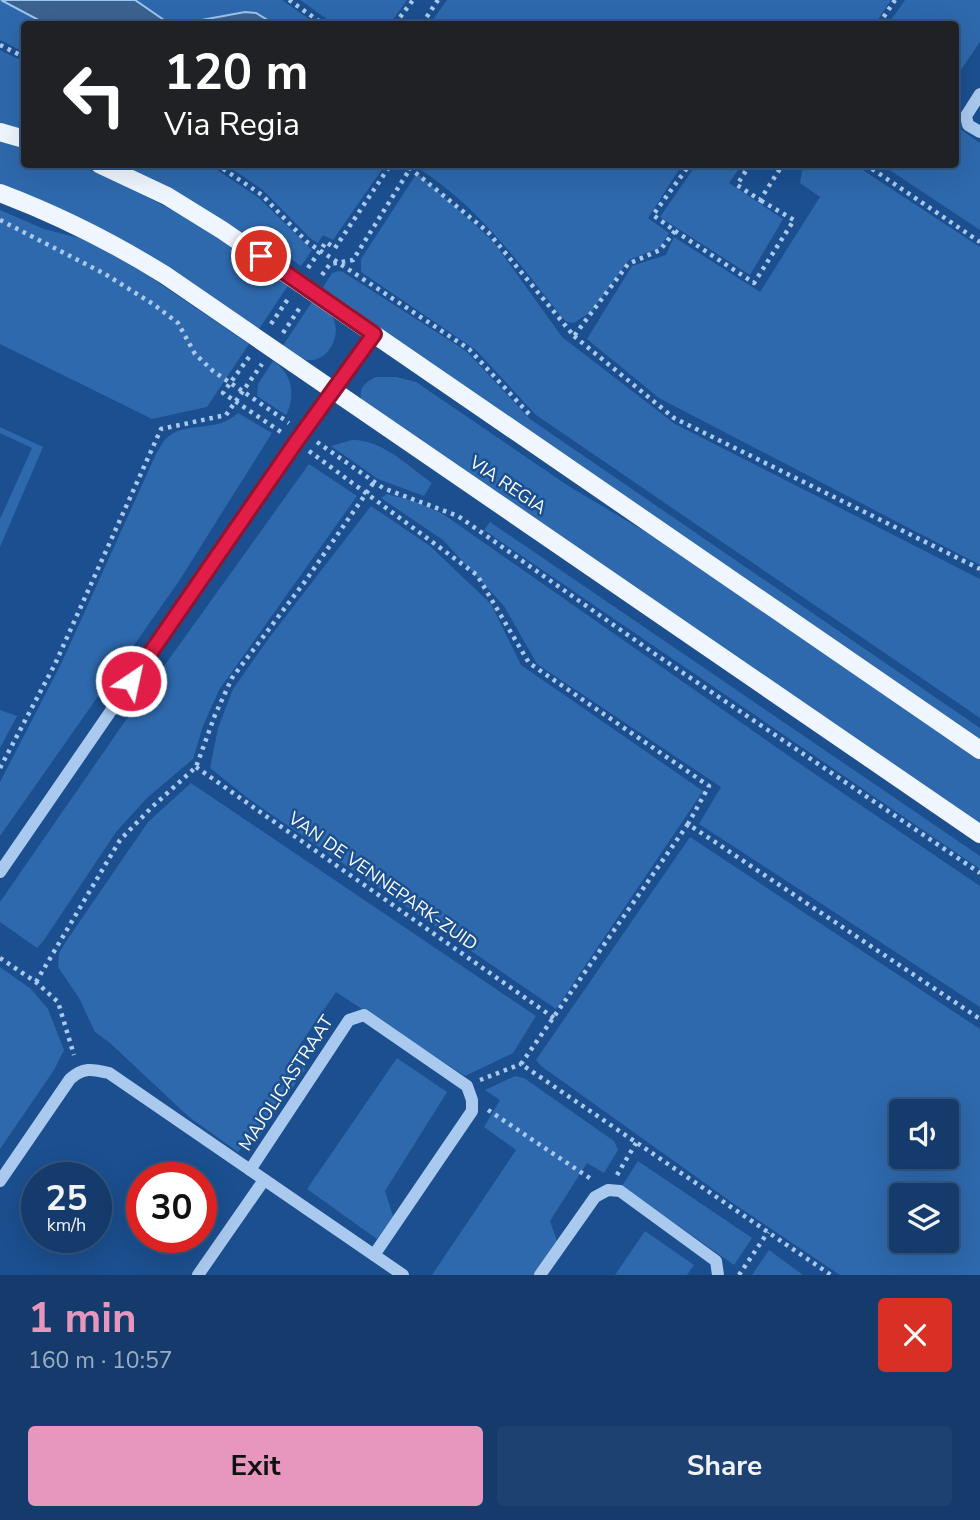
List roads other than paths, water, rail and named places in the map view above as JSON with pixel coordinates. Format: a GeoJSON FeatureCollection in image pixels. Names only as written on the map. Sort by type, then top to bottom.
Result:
{"type":"FeatureCollection","features":[{"type":"Feature","properties":{"kind":"main road"},"geometry":{"type":"LineString","coordinates":[[0,132],[21,138]]}},
{"type":"Feature","properties":{"kind":"main road"},"geometry":{"type":"LineString","coordinates":[[107,168],[167,197],[222,230],[980,750]]}},
{"type":"Feature","properties":{"kind":"main road","name":"VIA REGIA"},"geometry":{"type":"LineString","coordinates":[[0,193],[73,223],[121,247],[980,834]]}},
{"type":"Feature","properties":{"kind":"street"},"geometry":{"type":"LineString","coordinates":[[980,94],[966,116],[968,125],[980,132]]}},
{"type":"Feature","properties":{"kind":"street"},"geometry":{"type":"LineString","coordinates":[[0,873],[303,432],[374,334]]}},
{"type":"Feature","properties":{"kind":"street","name":"MAJOLICASTRAAT"},"geometry":{"type":"LineString","coordinates":[[250,1170],[349,1020],[363,1014],[467,1086],[472,1100],[472,1111],[374,1255]]}},
{"type":"Feature","properties":{"kind":"street","name":"MAJOLICASTRAAT"},"geometry":{"type":"LineString","coordinates":[[0,1181],[70,1079],[79,1071],[96,1070],[109,1073],[403,1275]]}},
{"type":"Feature","properties":{"kind":"street"},"geometry":{"type":"LineString","coordinates":[[198,1275],[264,1180]]}},
{"type":"Feature","properties":{"kind":"street"},"geometry":{"type":"LineString","coordinates":[[540,1275],[595,1197],[608,1189],[621,1191],[716,1261],[719,1275]]}}]}
